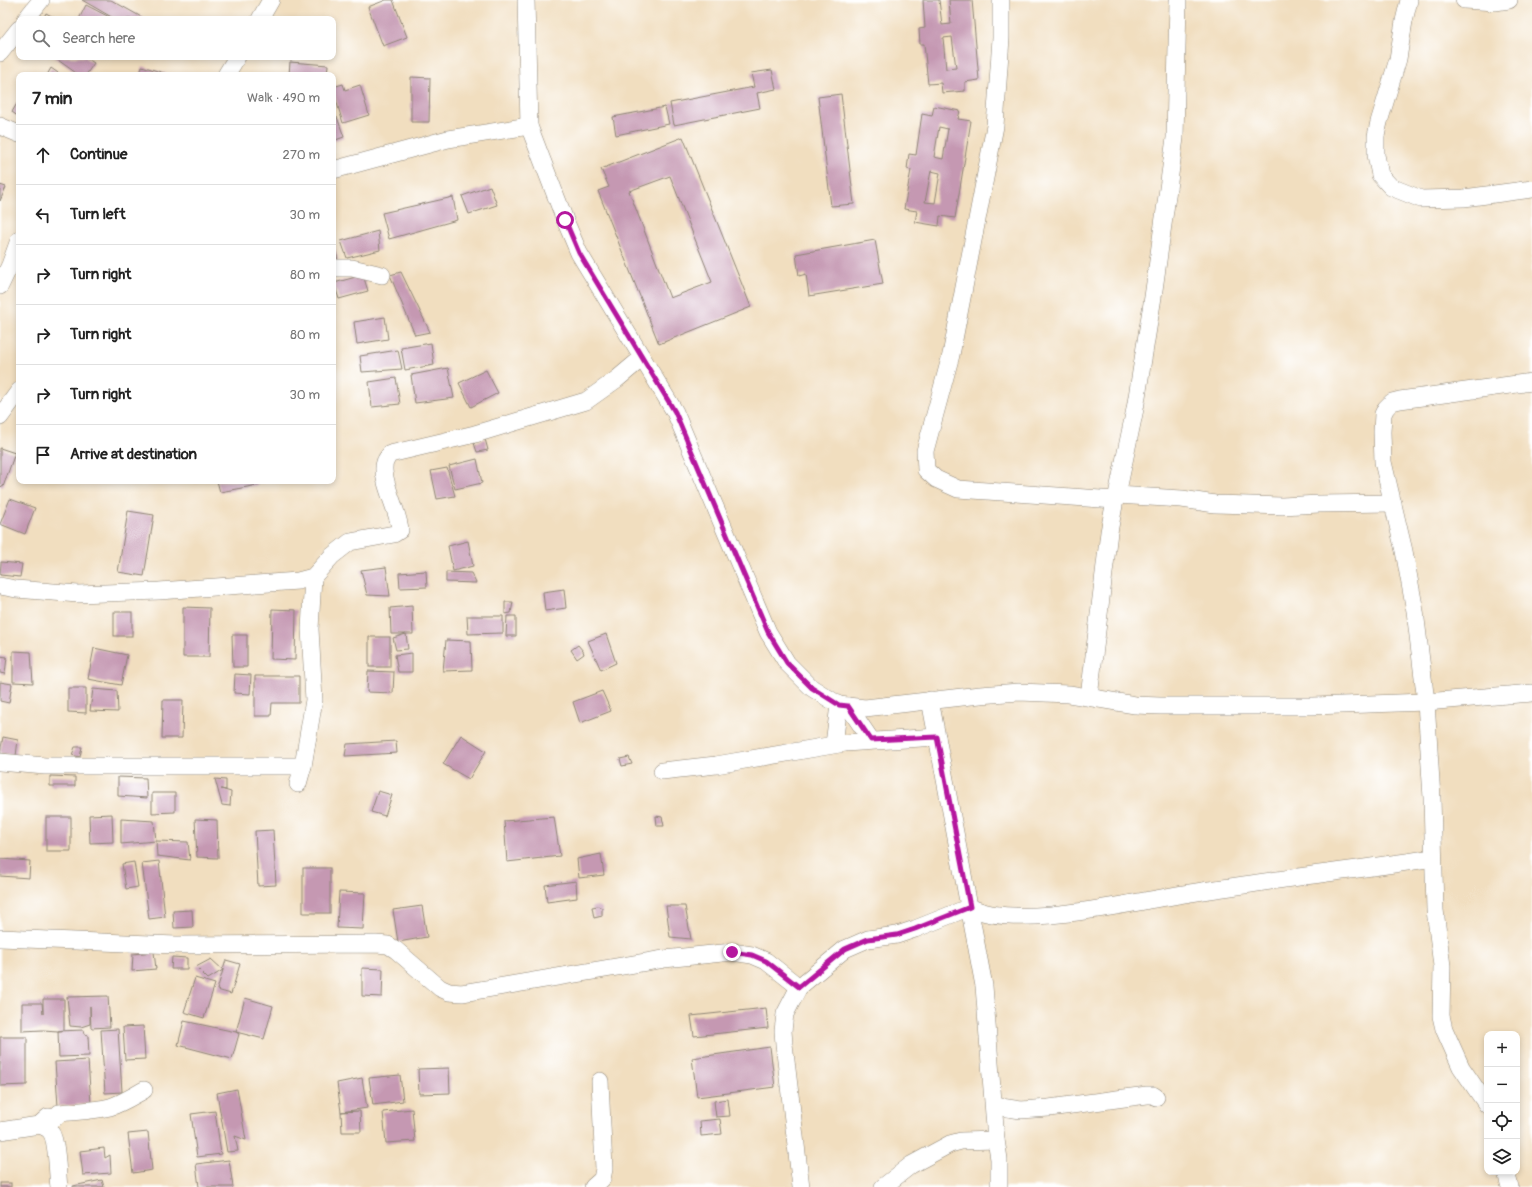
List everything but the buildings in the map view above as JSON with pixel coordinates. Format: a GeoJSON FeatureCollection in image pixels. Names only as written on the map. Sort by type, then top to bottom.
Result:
{"type":"FeatureCollection","features":[{"type":"Feature","properties":{"kind":"street"},"geometry":{"type":"LineString","coordinates":[[28,16],[41,0]]}},
{"type":"Feature","properties":{"kind":"street"},"geometry":{"type":"LineString","coordinates":[[262,16],[271,0]]}},
{"type":"Feature","properties":{"kind":"street"},"geometry":{"type":"LineString","coordinates":[[526,0],[529,126],[579,253],[675,412],[768,632],[787,663],[812,688],[844,706],[871,740]]}},
{"type":"Feature","properties":{"kind":"street"},"geometry":{"type":"LineString","coordinates":[[1001,0],[995,126],[951,355],[925,451],[926,470],[936,479],[958,489],[1116,498],[1182,499],[1215,504],[1282,506],[1393,503]]}},
{"type":"Feature","properties":{"kind":"street"},"geometry":{"type":"LineString","coordinates":[[1089,697],[1109,532],[1136,401],[1153,297],[1175,138],[1178,0]]}},
{"type":"Feature","properties":{"kind":"street"},"geometry":{"type":"LineString","coordinates":[[1409,0],[1401,34],[1398,59],[1380,116],[1376,136],[1376,155],[1380,175],[1391,187],[1421,199],[1464,198],[1532,189]]}},
{"type":"Feature","properties":{"kind":"street"},"geometry":{"type":"LineString","coordinates":[[1464,0],[1495,2],[1509,0]]}},
{"type":"Feature","properties":{"kind":"street"},"geometry":{"type":"LineString","coordinates":[[0,53],[16,33]]}},
{"type":"Feature","properties":{"kind":"street"},"geometry":{"type":"LineString","coordinates":[[228,72],[235,60]]}},
{"type":"Feature","properties":{"kind":"street"},"geometry":{"type":"LineString","coordinates":[[0,126],[16,133]]}},
{"type":"Feature","properties":{"kind":"street"},"geometry":{"type":"LineString","coordinates":[[336,169],[448,139],[529,126]]}},
{"type":"Feature","properties":{"kind":"street"},"geometry":{"type":"LineString","coordinates":[[0,286],[10,266],[16,249]]}},
{"type":"Feature","properties":{"kind":"street"},"geometry":{"type":"LineString","coordinates":[[336,268],[352,268],[382,275]]}},
{"type":"Feature","properties":{"kind":"street"},"geometry":{"type":"LineString","coordinates":[[0,586],[16,589],[78,594],[159,591],[298,581],[313,577],[332,556],[350,542],[394,534],[400,530],[400,521],[384,475],[385,461],[390,454],[475,434],[586,401],[617,379],[642,358]]}},
{"type":"Feature","properties":{"kind":"street"},"geometry":{"type":"LineString","coordinates":[[1486,1103],[1461,1067],[1444,1030],[1441,1016],[1442,966],[1435,910],[1432,798],[1426,702],[1415,611],[1404,551],[1383,462],[1383,414],[1392,402],[1400,400],[1532,382]]}},
{"type":"Feature","properties":{"kind":"street"},"geometry":{"type":"LineString","coordinates":[[0,417],[16,395]]}},
{"type":"Feature","properties":{"kind":"street"},"geometry":{"type":"LineString","coordinates":[[298,784],[303,766],[314,700],[310,629],[313,577]]}},
{"type":"Feature","properties":{"kind":"street"},"geometry":{"type":"LineString","coordinates":[[844,706],[864,708],[930,700],[1020,692],[1069,694],[1135,705],[1160,706],[1313,706],[1426,702],[1532,693]]}},
{"type":"Feature","properties":{"kind":"street"},"geometry":{"type":"LineString","coordinates":[[930,700],[984,986],[996,1140],[999,1159],[999,1187]]}},
{"type":"Feature","properties":{"kind":"street"},"geometry":{"type":"LineString","coordinates":[[834,744],[844,706]]}},
{"type":"Feature","properties":{"kind":"street"},"geometry":{"type":"LineString","coordinates":[[662,771],[716,765],[834,744],[871,740],[937,737]]}},
{"type":"Feature","properties":{"kind":"street"},"geometry":{"type":"LineString","coordinates":[[0,762],[45,766],[303,766]]}},
{"type":"Feature","properties":{"kind":"street"},"geometry":{"type":"LineString","coordinates":[[970,907],[980,913],[1020,916],[1071,913],[1246,885],[1433,858]]}},
{"type":"Feature","properties":{"kind":"street"},"geometry":{"type":"LineString","coordinates":[[801,1187],[783,1031],[785,1014],[799,987],[845,949],[868,939],[897,935],[915,929],[970,907]]}},
{"type":"Feature","properties":{"kind":"street"},"geometry":{"type":"LineString","coordinates":[[0,938],[176,945],[388,945],[396,950],[440,988],[449,992],[462,993],[664,959],[732,952],[752,955],[766,961],[799,987]]}},
{"type":"Feature","properties":{"kind":"street"},"geometry":{"type":"LineString","coordinates":[[593,1187],[602,1179],[604,1169],[600,1081]]}},
{"type":"Feature","properties":{"kind":"street"},"geometry":{"type":"LineString","coordinates":[[39,1125],[48,1117],[55,1118],[59,1113],[96,1110],[111,1106],[127,1100],[144,1090]]}},
{"type":"Feature","properties":{"kind":"street"},"geometry":{"type":"LineString","coordinates":[[994,1106],[1021,1110],[1049,1108],[1147,1095],[1153,1095],[1156,1097]]}},
{"type":"Feature","properties":{"kind":"street"},"geometry":{"type":"LineString","coordinates":[[0,1131],[39,1125],[48,1129],[53,1135],[57,1152],[59,1187]]}},
{"type":"Feature","properties":{"kind":"street"},"geometry":{"type":"LineString","coordinates":[[884,1187],[911,1165],[950,1144],[961,1141],[996,1140]]}},
{"type":"Feature","properties":{"kind":"street"},"geometry":{"type":"LineString","coordinates":[[1507,1175],[1510,1187]]}},
{"type":"Feature","properties":{"kind":"route"},"geometry":{"type":"LineString","coordinates":[[565,220],[579,253],[675,412],[768,632],[787,663],[812,688],[839,705],[848,706],[871,740],[937,737],[970,907],[915,929],[897,935],[868,939],[845,949],[799,987],[766,961],[752,955],[732,952]]}}]}
